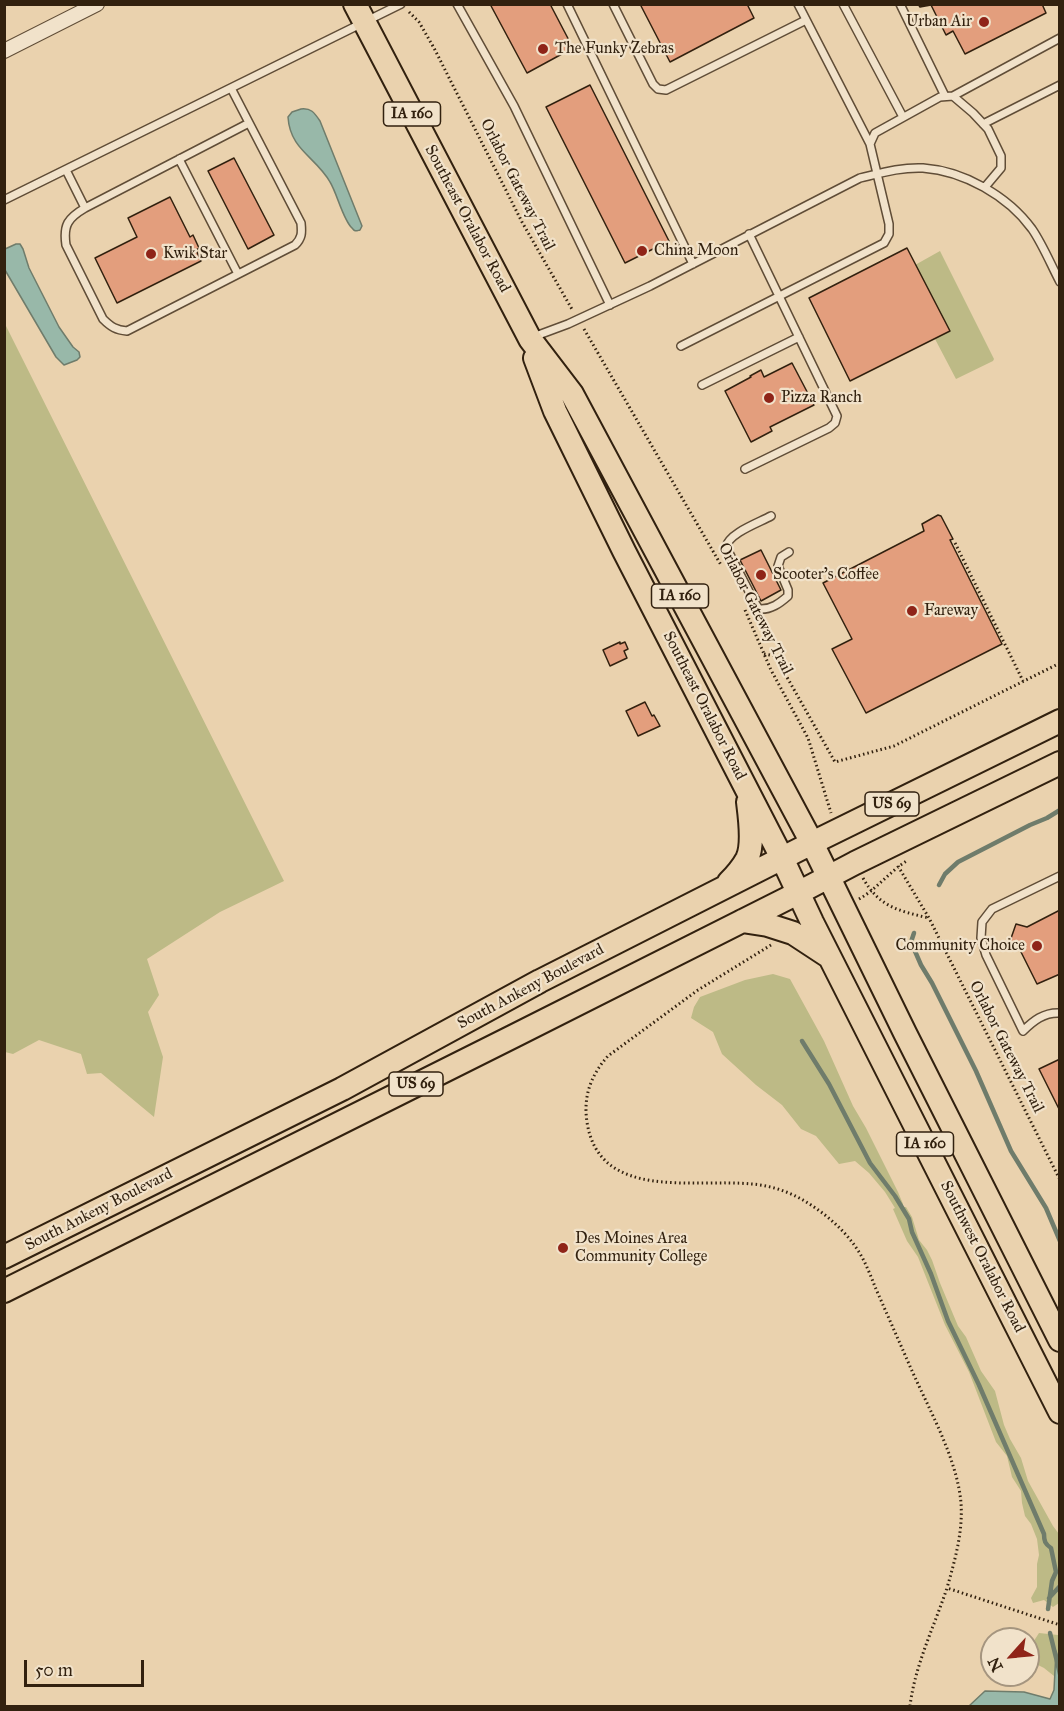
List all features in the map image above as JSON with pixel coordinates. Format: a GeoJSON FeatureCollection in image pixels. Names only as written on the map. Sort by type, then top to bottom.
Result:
{"type":"FeatureCollection","features":[{"type":"Feature","properties":{"kind":"main road","name":"Southeast Oralabor Road"},"geometry":{"type":"LineString","coordinates":[[360,14],[530,339],[555,411],[790,876]]}},
{"type":"Feature","properties":{"kind":"main road","name":"Southeast Oralabor Road"},"geometry":{"type":"LineString","coordinates":[[530,339],[572,394],[820,860]]}},
{"type":"Feature","properties":{"kind":"main road","name":"South Ankeny Boulevard"},"geometry":{"type":"LineString","coordinates":[[4,1291],[742,921],[790,876],[820,860],[838,830],[1059,721]]}},
{"type":"Feature","properties":{"kind":"main road","name":"South Ankeny Boulevard"},"geometry":{"type":"LineString","coordinates":[[4,1257],[342,1089],[540,981],[724,888],[790,876],[820,860],[855,863],[1059,763]]}},
{"type":"Feature","properties":{"kind":"main road"},"geometry":{"type":"LineString","coordinates":[[724,888],[749,857],[751,828],[746,786]]}},
{"type":"Feature","properties":{"kind":"main road","name":"Southwest Oralabor Road"},"geometry":{"type":"LineString","coordinates":[[820,860],[1059,1340]]}},
{"type":"Feature","properties":{"kind":"main road","name":"Southwest Oralabor Road"},"geometry":{"type":"LineString","coordinates":[[790,876],[1059,1412]]}},
{"type":"Feature","properties":{"kind":"main road"},"geometry":{"type":"LineString","coordinates":[[742,921],[768,925],[793,933],[830,957]]}},
{"type":"Feature","properties":{"kind":"street"},"geometry":{"type":"LineString","coordinates":[[4,51],[97,4]]}},
{"type":"Feature","properties":{"kind":"lane"},"geometry":{"type":"LineString","coordinates":[[4,200],[231,88],[360,14],[401,4]]}},
{"type":"Feature","properties":{"kind":"lane"},"geometry":{"type":"LineString","coordinates":[[457,4],[514,106],[610,304]]}},
{"type":"Feature","properties":{"kind":"lane"},"geometry":{"type":"LineString","coordinates":[[567,4],[693,264]]}},
{"type":"Feature","properties":{"kind":"lane"},"geometry":{"type":"LineString","coordinates":[[613,4],[653,84],[658,89],[666,90],[806,20]]}},
{"type":"Feature","properties":{"kind":"lane"},"geometry":{"type":"LineString","coordinates":[[681,346],[884,243],[890,234],[870,144],[798,4]]}},
{"type":"Feature","properties":{"kind":"lane"},"geometry":{"type":"LineString","coordinates":[[843,4],[903,117]]}},
{"type":"Feature","properties":{"kind":"lane"},"geometry":{"type":"LineString","coordinates":[[900,4],[949,96],[973,113],[988,129],[1001,156],[1001,168],[985,187]]}},
{"type":"Feature","properties":{"kind":"lane"},"geometry":{"type":"LineString","coordinates":[[870,144],[875,133],[903,117],[949,96],[1059,38]]}},
{"type":"Feature","properties":{"kind":"lane"},"geometry":{"type":"LineString","coordinates":[[983,124],[1059,85]]}},
{"type":"Feature","properties":{"kind":"lane"},"geometry":{"type":"LineString","coordinates":[[231,88],[301,223],[301,239],[295,245],[127,331],[110,327],[103,319],[66,246],[64,235],[66,224],[73,214],[249,123]]}},
{"type":"Feature","properties":{"kind":"lane"},"geometry":{"type":"LineString","coordinates":[[179,159],[238,274]]}},
{"type":"Feature","properties":{"kind":"lane"},"geometry":{"type":"LineString","coordinates":[[530,339],[578,320],[693,264],[860,178],[892,170],[924,168],[965,178],[1005,200],[1033,231],[1059,282]]}},
{"type":"Feature","properties":{"kind":"lane"},"geometry":{"type":"LineString","coordinates":[[66,170],[85,208]]}},
{"type":"Feature","properties":{"kind":"lane"},"geometry":{"type":"LineString","coordinates":[[745,470],[829,428],[835,423],[837,416],[749,234]]}},
{"type":"Feature","properties":{"kind":"lane"},"geometry":{"type":"LineString","coordinates":[[702,385],[799,337]]}},
{"type":"Feature","properties":{"kind":"lane"},"geometry":{"type":"LineString","coordinates":[[771,516],[736,534],[727,541],[726,547],[759,609],[766,609],[780,603],[788,596],[788,590],[778,566],[781,557],[789,552]]}},
{"type":"Feature","properties":{"kind":"lane"},"geometry":{"type":"LineString","coordinates":[[1059,876],[992,909],[982,922],[981,938],[986,956],[1023,1031],[1035,1020],[1053,1012],[1059,1013]]}},
{"type":"Feature","properties":{"kind":"path","name":"Orlabor Gateway Trail"},"geometry":{"type":"LineString","coordinates":[[407,10],[422,28],[522,222],[726,574]]}},
{"type":"Feature","properties":{"kind":"path"},"geometry":{"type":"LineString","coordinates":[[955,543],[1023,681]]}},
{"type":"Feature","properties":{"kind":"path","name":"Orlabor Gateway Trail"},"geometry":{"type":"LineString","coordinates":[[743,607],[764,654],[808,738],[826,802],[838,830]]}},
{"type":"Feature","properties":{"kind":"path"},"geometry":{"type":"LineString","coordinates":[[764,654],[775,656],[835,762],[894,746],[1059,663]]}},
{"type":"Feature","properties":{"kind":"path"},"geometry":{"type":"LineString","coordinates":[[843,908],[871,892],[898,866],[916,854]]}},
{"type":"Feature","properties":{"kind":"path"},"geometry":{"type":"LineString","coordinates":[[855,863],[871,892],[882,903],[929,918]]}},
{"type":"Feature","properties":{"kind":"path","name":"Orlabor Gateway Trail"},"geometry":{"type":"LineString","coordinates":[[898,866],[929,918],[1059,1180]]}},
{"type":"Feature","properties":{"kind":"path"},"geometry":{"type":"LineString","coordinates":[[793,933],[718,977],[608,1056],[599,1066],[585,1100],[587,1125],[597,1151],[613,1167],[626,1174],[662,1182],[751,1183],[781,1190],[800,1198],[837,1225],[861,1254],[945,1445],[957,1481],[961,1503],[961,1530],[947,1588],[920,1662],[910,1707]]}},
{"type":"Feature","properties":{"kind":"path"},"geometry":{"type":"LineString","coordinates":[[947,1588],[1059,1625]]}},
{"type":"Feature","properties":{"kind":"shaded area"},"geometry":{"type":"Polygon","coordinates":[[[301,109],[312,111],[320,121],[362,226],[360,230],[355,231],[349,224],[330,182],[293,138],[288,117],[292,112],[301,109]]]}},
{"type":"Feature","properties":{"kind":"shaded area"},"geometry":{"type":"Polygon","coordinates":[[[20,244],[23,249],[29,268],[59,327],[79,352],[80,357],[77,360],[64,365],[56,357],[5,270],[5,249],[20,244]]]}},
{"type":"Feature","properties":{"kind":"shaded area"},"geometry":{"type":"Polygon","coordinates":[[[940,251],[994,359],[956,379],[935,339],[915,265],[940,251]]]}},
{"type":"Feature","properties":{"kind":"shaded area"},"geometry":{"type":"Polygon","coordinates":[[[5,324],[284,881],[220,912],[147,959],[159,995],[148,1012],[163,1057],[154,1117],[101,1073],[87,1074],[81,1054],[39,1040],[13,1054],[5,1052],[5,324]]]}},
{"type":"Feature","properties":{"kind":"shaded area"},"geometry":{"type":"Polygon","coordinates":[[[773,974],[790,979],[824,1041],[853,1106],[898,1192],[903,1207],[906,1207],[912,1217],[919,1240],[932,1260],[958,1326],[966,1337],[981,1371],[995,1391],[1004,1425],[1021,1458],[1028,1481],[1059,1534],[1059,1603],[1053,1607],[1044,1600],[1033,1603],[1031,1598],[1037,1587],[1039,1555],[1037,1539],[1025,1516],[1021,1491],[1012,1477],[1007,1456],[996,1442],[969,1372],[945,1325],[918,1257],[907,1241],[893,1209],[895,1208],[869,1173],[855,1161],[839,1164],[816,1136],[801,1129],[782,1105],[722,1054],[713,1032],[691,1018],[700,997],[745,980],[773,974]]]}},
{"type":"Feature","properties":{"kind":"shaded area"},"geometry":{"type":"Polygon","coordinates":[[[1040,1633],[1058,1635],[1060,1642],[1059,1680],[1040,1666],[1040,1633]]]}},
{"type":"Feature","properties":{"kind":"shaded area"},"geometry":{"type":"Polygon","coordinates":[[[1056,1651],[1059,1661],[1059,1706],[969,1706],[985,1691],[1024,1692],[1050,1699],[1054,1690],[1056,1651]]]}},
{"type":"Feature","properties":{"kind":"building"},"geometry":{"type":"Polygon","coordinates":[[[490,4],[550,4],[573,48],[527,73],[490,4]]]}},
{"type":"Feature","properties":{"kind":"building"},"geometry":{"type":"Polygon","coordinates":[[[640,4],[747,4],[754,18],[670,62],[640,4]]]}},
{"type":"Feature","properties":{"kind":"building","name":"Urban Air"},"geometry":{"type":"Polygon","coordinates":[[[918,4],[1042,4],[1046,13],[965,54],[953,31],[946,35],[931,5],[920,7],[918,4]]]}},
{"type":"Feature","properties":{"kind":"building"},"geometry":{"type":"Polygon","coordinates":[[[590,85],[669,241],[625,263],[546,107],[590,85]]]}},
{"type":"Feature","properties":{"kind":"building"},"geometry":{"type":"Polygon","coordinates":[[[234,158],[274,235],[248,249],[208,171],[234,158]]]}},
{"type":"Feature","properties":{"kind":"building","name":"Kwik Star"},"geometry":{"type":"Polygon","coordinates":[[[170,197],[190,237],[193,235],[199,248],[196,250],[201,261],[117,303],[95,258],[137,237],[128,218],[170,197]]]}},
{"type":"Feature","properties":{"kind":"building"},"geometry":{"type":"Polygon","coordinates":[[[907,248],[950,331],[850,381],[809,298],[907,248]]]}},
{"type":"Feature","properties":{"kind":"building","name":"Pizza Ranch"},"geometry":{"type":"Polygon","coordinates":[[[792,363],[814,405],[770,427],[772,431],[751,442],[725,391],[761,370],[764,377],[792,363]]]}},
{"type":"Feature","properties":{"kind":"building","name":"Fareway"},"geometry":{"type":"Polygon","coordinates":[[[938,515],[941,516],[953,539],[950,540],[1002,644],[866,713],[832,649],[852,639],[823,583],[924,531],[922,524],[938,515]]]}},
{"type":"Feature","properties":{"kind":"building","name":"Scooter's Coffee"},"geometry":{"type":"Polygon","coordinates":[[[761,550],[781,590],[761,601],[740,560],[761,550]]]}},
{"type":"Feature","properties":{"kind":"building"},"geometry":{"type":"Polygon","coordinates":[[[620,642],[620,644],[625,642],[628,649],[624,651],[627,658],[610,666],[603,650],[620,642]]]}},
{"type":"Feature","properties":{"kind":"building"},"geometry":{"type":"Polygon","coordinates":[[[645,702],[660,726],[638,736],[626,711],[645,702]]]}},
{"type":"Feature","properties":{"kind":"building","name":"Community Choice"},"geometry":{"type":"Polygon","coordinates":[[[1060,910],[1060,974],[1037,984],[1019,948],[1009,944],[1016,924],[1027,927],[1060,910]]]}},
{"type":"Feature","properties":{"kind":"building"},"geometry":{"type":"Polygon","coordinates":[[[1060,1059],[1060,1111],[1039,1069],[1060,1059]]]}},
{"type":"Feature","properties":{"kind":"waterway"},"geometry":{"type":"LineString","coordinates":[[939,885],[945,874],[958,862],[1060,810]]}},
{"type":"Feature","properties":{"kind":"waterway"},"geometry":{"type":"LineString","coordinates":[[914,933],[911,942],[921,965],[976,1071],[1011,1151],[1046,1208],[1060,1241]]}},
{"type":"Feature","properties":{"kind":"waterway"},"geometry":{"type":"LineString","coordinates":[[802,1041],[829,1084],[870,1163],[909,1219],[912,1232],[931,1274],[948,1321],[979,1385],[1044,1534],[1045,1542],[1051,1548],[1056,1572],[1052,1581],[1048,1609]]}},
{"type":"Feature","properties":{"kind":"waterway"},"geometry":{"type":"LineString","coordinates":[[1049,1598],[1060,1586]]}},
{"type":"Feature","properties":{"kind":"waterway"},"geometry":{"type":"LineString","coordinates":[[1050,1633],[1060,1674]]}},
{"type":"Feature","properties":{"kind":"place","name":"Urban Air"},"geometry":{"type":"Point","coordinates":[984,22]}},
{"type":"Feature","properties":{"kind":"place","name":"The Funky Zebras"},"geometry":{"type":"Point","coordinates":[543,49]}},
{"type":"Feature","properties":{"kind":"place","name":"China Moon"},"geometry":{"type":"Point","coordinates":[642,251]}},
{"type":"Feature","properties":{"kind":"place","name":"Kwik Star"},"geometry":{"type":"Point","coordinates":[151,254]}},
{"type":"Feature","properties":{"kind":"place","name":"Pizza Ranch"},"geometry":{"type":"Point","coordinates":[769,398]}},
{"type":"Feature","properties":{"kind":"place","name":"Scooter's Coffee"},"geometry":{"type":"Point","coordinates":[761,575]}},
{"type":"Feature","properties":{"kind":"place","name":"Fareway"},"geometry":{"type":"Point","coordinates":[912,611]}},
{"type":"Feature","properties":{"kind":"place","name":"Community Choice"},"geometry":{"type":"Point","coordinates":[1037,946]}},
{"type":"Feature","properties":{"kind":"place","name":"Des Moines Area Community College"},"geometry":{"type":"Point","coordinates":[563,1248]}}]}
